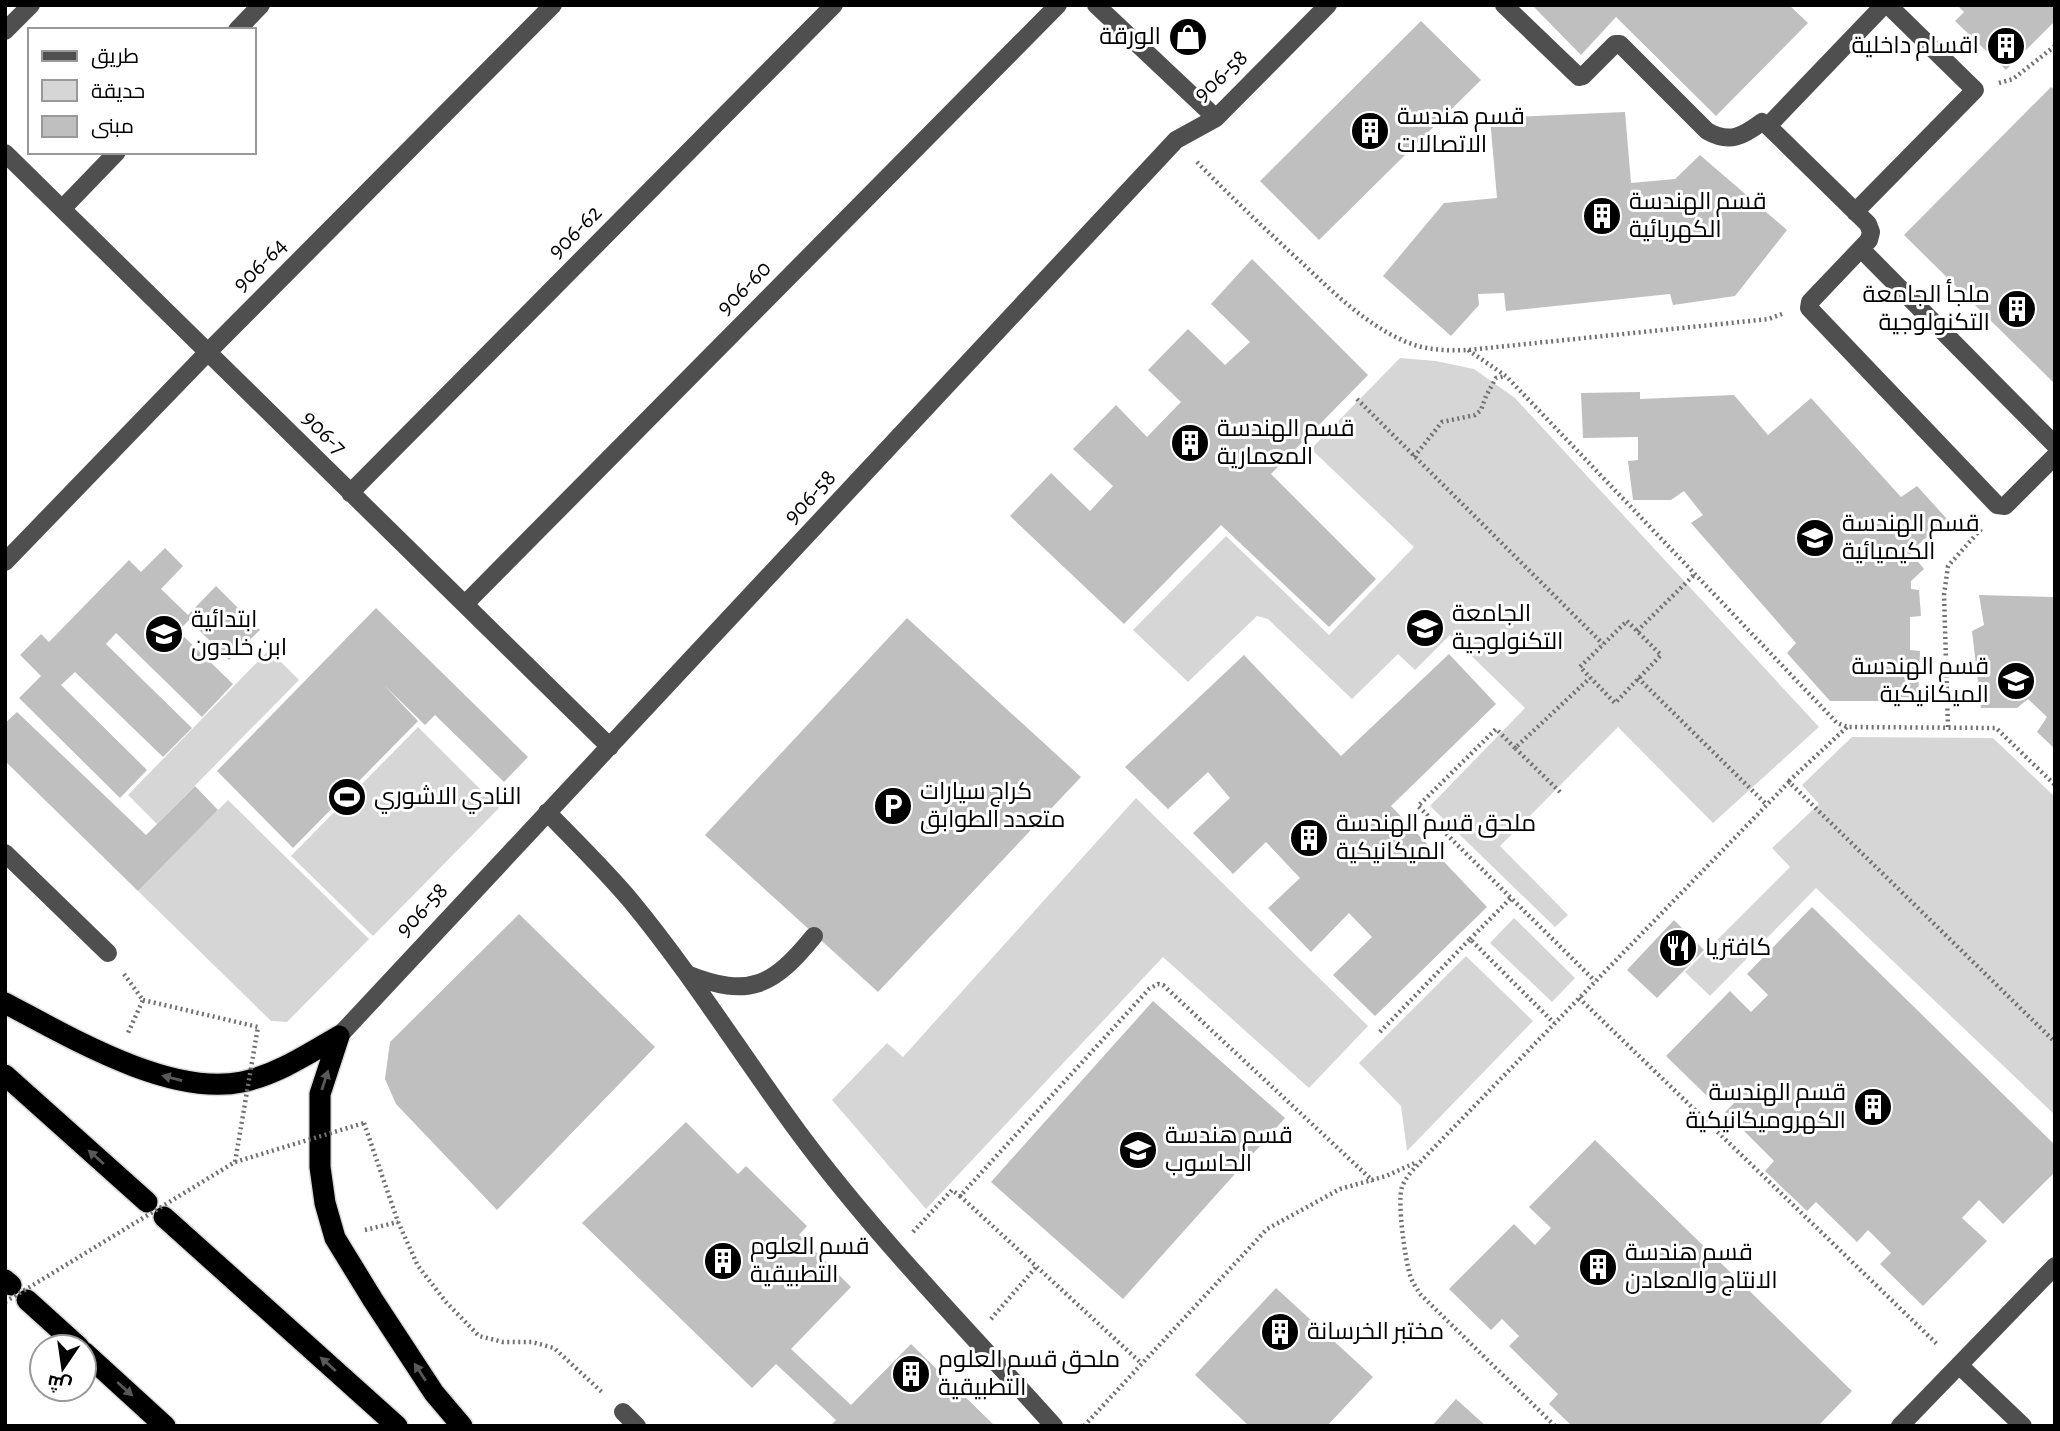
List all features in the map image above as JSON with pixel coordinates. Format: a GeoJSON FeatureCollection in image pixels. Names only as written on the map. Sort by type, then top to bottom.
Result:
{"type":"FeatureCollection","features":[{"type":"Feature","properties":{"kind":"highway"},"geometry":{"type":"LineString","coordinates":[[5,1003],[116,1059],[191,1083],[240,1082],[288,1066],[339,1036]]}},
{"type":"Feature","properties":{"kind":"highway"},"geometry":{"type":"LineString","coordinates":[[339,1036],[320,1094],[320,1167],[325,1203],[335,1238],[434,1393],[462,1426]]}},
{"type":"Feature","properties":{"kind":"highway"},"geometry":{"type":"LineString","coordinates":[[5,1075],[147,1202]]}},
{"type":"Feature","properties":{"kind":"highway"},"geometry":{"type":"LineString","coordinates":[[164,1217],[397,1426]]}},
{"type":"Feature","properties":{"kind":"highway"},"geometry":{"type":"LineString","coordinates":[[27,1300],[64,1333]]}},
{"type":"Feature","properties":{"kind":"highway"},"geometry":{"type":"LineString","coordinates":[[98,1365],[165,1426]]}},
{"type":"Feature","properties":{"kind":"street"},"geometry":{"type":"LineString","coordinates":[[5,31],[31,5]]}},
{"type":"Feature","properties":{"kind":"street"},"geometry":{"type":"LineString","coordinates":[[239,28],[261,5]]}},
{"type":"Feature","properties":{"kind":"street","name":"906-64"},"geometry":{"type":"LineString","coordinates":[[5,562],[208,352],[553,5]]}},
{"type":"Feature","properties":{"kind":"street","name":"906-62"},"geometry":{"type":"LineString","coordinates":[[350,493],[834,5]]}},
{"type":"Feature","properties":{"kind":"street","name":"906-60"},"geometry":{"type":"LineString","coordinates":[[465,604],[1058,5]]}},
{"type":"Feature","properties":{"kind":"street"},"geometry":{"type":"LineString","coordinates":[[1096,5],[1216,118]]}},
{"type":"Feature","properties":{"kind":"street","name":"906-58"},"geometry":{"type":"LineString","coordinates":[[339,1036],[1176,140],[1216,118],[1328,5]]}},
{"type":"Feature","properties":{"kind":"street"},"geometry":{"type":"LineString","coordinates":[[1504,5],[1579,77],[1618,43],[1707,131],[1717,136],[1737,138],[1762,121],[1855,212],[1871,232],[1870,240],[1809,304],[1810,310],[1997,505],[2005,506],[2055,456]]}},
{"type":"Feature","properties":{"kind":"street"},"geometry":{"type":"LineString","coordinates":[[1768,126],[1886,5],[1975,90],[1855,212]]}},
{"type":"Feature","properties":{"kind":"street","name":"906-7"},"geometry":{"type":"LineString","coordinates":[[5,153],[610,747]]}},
{"type":"Feature","properties":{"kind":"street"},"geometry":{"type":"LineString","coordinates":[[62,209],[115,154]]}},
{"type":"Feature","properties":{"kind":"street"},"geometry":{"type":"LineString","coordinates":[[1862,250],[2055,445]]}},
{"type":"Feature","properties":{"kind":"street"},"geometry":{"type":"LineString","coordinates":[[547,812],[631,901],[687,974],[800,1133],[895,1250],[1054,1426]]}},
{"type":"Feature","properties":{"kind":"street"},"geometry":{"type":"LineString","coordinates":[[5,853],[108,953]]}},
{"type":"Feature","properties":{"kind":"street"},"geometry":{"type":"LineString","coordinates":[[687,974],[717,985],[750,985],[784,970],[814,936]]}},
{"type":"Feature","properties":{"kind":"street"},"geometry":{"type":"LineString","coordinates":[[1900,1426],[2055,1266]]}},
{"type":"Feature","properties":{"kind":"street"},"geometry":{"type":"LineString","coordinates":[[1959,1365],[2023,1426]]}},
{"type":"Feature","properties":{"kind":"street"},"geometry":{"type":"LineString","coordinates":[[623,1412],[637,1426]]}},
{"type":"Feature","properties":{"kind":"path"},"geometry":{"type":"LineString","coordinates":[[1975,90],[2013,79],[2055,46]]}},
{"type":"Feature","properties":{"kind":"path"},"geometry":{"type":"LineString","coordinates":[[1176,140],[1241,207],[1362,316],[1418,346],[1450,351],[1769,319],[1809,304]]}},
{"type":"Feature","properties":{"kind":"path"},"geometry":{"type":"LineString","coordinates":[[1468,349],[1506,376],[1837,723],[1847,727],[1996,729],[2055,785]]}},
{"type":"Feature","properties":{"kind":"path"},"geometry":{"type":"LineString","coordinates":[[1414,457],[1442,422],[1475,415],[1481,410],[1496,378],[1506,376]]}},
{"type":"Feature","properties":{"kind":"path"},"geometry":{"type":"LineString","coordinates":[[1357,399],[1603,644]]}},
{"type":"Feature","properties":{"kind":"path"},"geometry":{"type":"LineString","coordinates":[[1948,727],[1944,595],[1948,566],[2001,506]]}},
{"type":"Feature","properties":{"kind":"path"},"geometry":{"type":"LineString","coordinates":[[1637,631],[1695,575]]}},
{"type":"Feature","properties":{"kind":"path"},"geometry":{"type":"LineString","coordinates":[[1627,621],[1637,631],[1661,654],[1615,703],[1580,667],[1627,621]]}},
{"type":"Feature","properties":{"kind":"path"},"geometry":{"type":"LineString","coordinates":[[1515,748],[1590,678]]}},
{"type":"Feature","properties":{"kind":"path"},"geometry":{"type":"LineString","coordinates":[[1638,678],[1766,804]]}},
{"type":"Feature","properties":{"kind":"path"},"geometry":{"type":"LineString","coordinates":[[1555,1426],[1421,1295],[1415,1286],[1406,1252],[1401,1189],[1408,1175],[1422,1160],[1766,804],[1847,727]]}},
{"type":"Feature","properties":{"kind":"path"},"geometry":{"type":"LineString","coordinates":[[1560,792],[1496,729],[1418,807],[1595,981]]}},
{"type":"Feature","properties":{"kind":"path"},"geometry":{"type":"LineString","coordinates":[[1789,782],[2055,1042]]}},
{"type":"Feature","properties":{"kind":"path"},"geometry":{"type":"LineString","coordinates":[[1380,1032],[1511,898]]}},
{"type":"Feature","properties":{"kind":"path"},"geometry":{"type":"LineString","coordinates":[[1470,939],[1555,1023]]}},
{"type":"Feature","properties":{"kind":"path"},"geometry":{"type":"LineString","coordinates":[[108,953],[143,1000],[258,1027],[235,1162]]}},
{"type":"Feature","properties":{"kind":"path"},"geometry":{"type":"LineString","coordinates":[[960,1196],[1149,989],[1157,984],[1163,985],[1373,1181]]}},
{"type":"Feature","properties":{"kind":"path"},"geometry":{"type":"LineString","coordinates":[[1579,998],[1959,1365]]}},
{"type":"Feature","properties":{"kind":"path"},"geometry":{"type":"LineString","coordinates":[[116,1059],[143,1000]]}},
{"type":"Feature","properties":{"kind":"path"},"geometry":{"type":"LineString","coordinates":[[7,1289],[235,1162],[364,1123],[398,1222],[418,1266],[446,1302],[479,1336],[503,1342],[532,1342],[554,1348],[623,1412]]}},
{"type":"Feature","properties":{"kind":"path"},"geometry":{"type":"LineString","coordinates":[[1084,1426],[1267,1230],[1340,1189],[1373,1181],[1422,1160]]}},
{"type":"Feature","properties":{"kind":"path"},"geometry":{"type":"LineString","coordinates":[[895,1250],[954,1190],[1142,1363]]}},
{"type":"Feature","properties":{"kind":"path"},"geometry":{"type":"LineString","coordinates":[[974,1338],[1037,1266]]}},
{"type":"Feature","properties":{"kind":"green space"},"geometry":{"type":"Polygon","coordinates":[[[1400,358],[1436,361],[1474,369],[1515,398],[1819,727],[1713,823],[1618,727],[1500,846],[1568,915],[1555,927],[1430,806],[1525,708],[1450,635],[1415,670],[1398,654],[1352,699],[1268,619],[1257,616],[1188,682],[1133,630],[1226,536],[1329,635],[1414,547],[1311,449],[1400,358]]]}},
{"type":"Feature","properties":{"kind":"green space"},"geometry":{"type":"Polygon","coordinates":[[[269,650],[299,680],[157,824],[128,795],[269,650]]]}},
{"type":"Feature","properties":{"kind":"green space"},"geometry":{"type":"Polygon","coordinates":[[[418,727],[499,808],[373,936],[291,856],[418,727]]]}},
{"type":"Feature","properties":{"kind":"green space"},"geometry":{"type":"Polygon","coordinates":[[[1852,737],[1993,738],[2055,797],[2055,1115],[1816,888],[1710,996],[1685,972],[1790,867],[1772,848],[1819,804],[1802,785],[1852,737]]]}},
{"type":"Feature","properties":{"kind":"green space"},"geometry":{"type":"Polygon","coordinates":[[[1136,798],[1368,1026],[1309,1088],[1163,957],[926,1209],[832,1100],[887,1043],[903,1057],[1136,798]]]}},
{"type":"Feature","properties":{"kind":"green space"},"geometry":{"type":"Polygon","coordinates":[[[228,800],[369,939],[287,1022],[271,1021],[138,891],[228,800]]]}},
{"type":"Feature","properties":{"kind":"green space"},"geometry":{"type":"Polygon","coordinates":[[[1514,918],[1575,978],[1552,1002],[1490,943],[1514,918]]]}},
{"type":"Feature","properties":{"kind":"green space"},"geometry":{"type":"Polygon","coordinates":[[[1466,956],[1533,1021],[1407,1151],[1401,1106],[1359,1063],[1466,956]]]}},
{"type":"Feature","properties":{"kind":"building"},"geometry":{"type":"Polygon","coordinates":[[[1532,5],[1789,5],[1808,23],[1716,116],[1616,17],[1581,55],[1532,5]]]}},
{"type":"Feature","properties":{"kind":"building","name":"اقسام داخلية"},"geometry":{"type":"Polygon","coordinates":[[[1957,5],[2055,5],[2055,21],[2006,70],[1955,21],[1964,12],[1957,5]]]}},
{"type":"Feature","properties":{"kind":"building","name":"قسم هندسة الاتصالات"},"geometry":{"type":"Polygon","coordinates":[[[1421,21],[1481,80],[1319,240],[1260,181],[1421,21]]]}},
{"type":"Feature","properties":{"kind":"building","name":"ملجأ الجامعة التكنولوجية"},"geometry":{"type":"Polygon","coordinates":[[[2051,87],[2055,90],[2055,384],[1904,235],[2051,87]]]}},
{"type":"Feature","properties":{"kind":"building","name":"قسم الهندسة الكهربائية"},"geometry":{"type":"Polygon","coordinates":[[[1625,112],[1631,183],[1675,179],[1700,155],[1787,230],[1735,296],[1673,305],[1670,294],[1506,311],[1504,293],[1478,294],[1479,305],[1451,336],[1383,276],[1444,203],[1497,198],[1490,118],[1625,112]]]}},
{"type":"Feature","properties":{"kind":"building","name":"قسم الهندسة المعمارية"},"geometry":{"type":"Polygon","coordinates":[[[1252,259],[1368,375],[1271,474],[1376,579],[1329,627],[1221,525],[1124,624],[1010,516],[1051,473],[1090,511],[1113,486],[1073,449],[1116,405],[1147,437],[1181,402],[1148,370],[1188,329],[1225,365],[1250,342],[1211,304],[1252,259]]]}},
{"type":"Feature","properties":{"kind":"building","name":"قسم الهندسة الكيميائية"},"geometry":{"type":"Polygon","coordinates":[[[1640,392],[1640,399],[1734,395],[1768,435],[1811,398],[1901,497],[1917,486],[1947,519],[1910,552],[1924,569],[1911,581],[1911,589],[1919,590],[1921,616],[1910,617],[1910,650],[1920,651],[1918,701],[1830,701],[1787,653],[1796,643],[1691,523],[1703,515],[1684,491],[1671,500],[1633,500],[1628,461],[1638,460],[1638,437],[1583,438],[1581,393],[1640,392]]]}},
{"type":"Feature","properties":{"kind":"building"},"geometry":{"type":"Polygon","coordinates":[[[165,548],[183,566],[161,589],[188,615],[216,586],[260,630],[229,660],[189,620],[178,631],[233,684],[202,717],[116,633],[106,644],[192,728],[163,757],[75,672],[61,685],[147,770],[120,798],[19,698],[41,676],[20,655],[41,634],[49,642],[129,560],[141,572],[165,548]]]}},
{"type":"Feature","properties":{"kind":"building","name":"قسم الهندسة الميكانيكية"},"geometry":{"type":"Polygon","coordinates":[[[1979,595],[2055,597],[2055,749],[2037,732],[2047,717],[2028,699],[2017,708],[1981,708],[1972,631],[1984,625],[1979,595]]]}},
{"type":"Feature","properties":{"kind":"building"},"geometry":{"type":"Polygon","coordinates":[[[376,608],[528,757],[504,782],[435,715],[425,725],[384,685],[418,721],[293,848],[217,771],[376,608]]]}},
{"type":"Feature","properties":{"kind":"building","name":"كراج سيارات متعدد الطوابق"},"geometry":{"type":"Polygon","coordinates":[[[907,618],[1081,777],[878,992],[705,835],[907,618]]]}},
{"type":"Feature","properties":{"kind":"building","name":"ملحق قسم الهندسة الميكانيكية"},"geometry":{"type":"Polygon","coordinates":[[[1449,654],[1496,704],[1391,806],[1487,907],[1375,1016],[1333,975],[1372,937],[1349,913],[1311,952],[1268,908],[1300,878],[1266,842],[1233,874],[1193,833],[1230,798],[1208,772],[1168,809],[1125,767],[1244,655],[1341,756],[1449,654]]]}},
{"type":"Feature","properties":{"kind":"building"},"geometry":{"type":"Polygon","coordinates":[[[17,712],[146,835],[195,786],[218,810],[138,891],[5,761],[5,723],[17,712]]]}},
{"type":"Feature","properties":{"kind":"building","name":"قسم الهندسة الكهروميكانيكية"},"geometry":{"type":"Polygon","coordinates":[[[1812,907],[2055,1145],[2055,1172],[2003,1224],[1979,1200],[1962,1218],[1987,1241],[1923,1306],[1880,1264],[1891,1253],[1868,1230],[1857,1242],[1816,1202],[1807,1211],[1765,1171],[1774,1161],[1725,1112],[1735,1102],[1717,1086],[1707,1096],[1666,1056],[1730,991],[1751,1012],[1768,995],[1747,974],[1812,907]]]}},
{"type":"Feature","properties":{"kind":"building"},"geometry":{"type":"Polygon","coordinates":[[[519,914],[655,1047],[497,1210],[396,1104],[385,1079],[390,1042],[519,914]]]}},
{"type":"Feature","properties":{"kind":"building"},"geometry":{"type":"Polygon","coordinates":[[[1674,920],[1704,950],[1657,998],[1627,970],[1674,920]]]}},
{"type":"Feature","properties":{"kind":"building","name":"قسم هندسة الحاسوب"},"geometry":{"type":"Polygon","coordinates":[[[1153,1001],[1285,1118],[1123,1299],[991,1182],[1153,1001]]]}},
{"type":"Feature","properties":{"kind":"building","name":"قسم العلوم التطبيقية"},"geometry":{"type":"Polygon","coordinates":[[[686,1122],[738,1174],[746,1166],[807,1226],[799,1235],[851,1287],[791,1349],[851,1405],[911,1344],[995,1426],[830,1426],[836,1420],[776,1364],[752,1388],[582,1223],[686,1122]]]}},
{"type":"Feature","properties":{"kind":"building","name":"قسم هندسة الانتاج والمعادن"},"geometry":{"type":"Polygon","coordinates":[[[1595,1140],[1852,1391],[1818,1426],[1572,1426],[1549,1404],[1558,1394],[1509,1346],[1519,1336],[1502,1319],[1491,1330],[1449,1289],[1514,1224],[1535,1245],[1551,1228],[1529,1207],[1595,1140]]]}},
{"type":"Feature","properties":{"kind":"building","name":"مختبر الخرسانة"},"geometry":{"type":"Polygon","coordinates":[[[1276,1288],[1373,1377],[1327,1426],[1249,1426],[1195,1375],[1276,1288]]]}},
{"type":"Feature","properties":{"kind":"building"},"geometry":{"type":"Polygon","coordinates":[[[1456,1399],[1486,1426],[1432,1426],[1456,1399]]]}},
{"type":"Feature","properties":{"kind":"place","name":"الورقة"},"geometry":{"type":"Point","coordinates":[1188,37]}},
{"type":"Feature","properties":{"kind":"place","name":"اقسام داخلية"},"geometry":{"type":"Point","coordinates":[2006,46]}},
{"type":"Feature","properties":{"kind":"place","name":"قسم هندسة الاتصالات"},"geometry":{"type":"Point","coordinates":[1370,131]}},
{"type":"Feature","properties":{"kind":"place","name":"قسم الهندسة الكهربائية"},"geometry":{"type":"Point","coordinates":[1602,216]}},
{"type":"Feature","properties":{"kind":"place","name":"ملجأ الجامعة التكنولوجية"},"geometry":{"type":"Point","coordinates":[2017,309]}},
{"type":"Feature","properties":{"kind":"place","name":"قسم الهندسة المعمارية"},"geometry":{"type":"Point","coordinates":[1190,443]}},
{"type":"Feature","properties":{"kind":"place","name":"قسم الهندسة الكيميائية"},"geometry":{"type":"Point","coordinates":[1815,538]}},
{"type":"Feature","properties":{"kind":"place","name":"الجامعة التكنولوجية"},"geometry":{"type":"Point","coordinates":[1425,628]}},
{"type":"Feature","properties":{"kind":"place","name":"ابتدائية ابن خلدون"},"geometry":{"type":"Point","coordinates":[164,634]}},
{"type":"Feature","properties":{"kind":"place","name":"قسم الهندسة الميكانيكية"},"geometry":{"type":"Point","coordinates":[2016,681]}},
{"type":"Feature","properties":{"kind":"place","name":"النادي الاشوري"},"geometry":{"type":"Point","coordinates":[347,797]}},
{"type":"Feature","properties":{"kind":"place","name":"كراج سيارات متعدد الطوابق"},"geometry":{"type":"Point","coordinates":[893,806]}},
{"type":"Feature","properties":{"kind":"place","name":"ملحق قسم الهندسة الميكانيكية"},"geometry":{"type":"Point","coordinates":[1309,838]}},
{"type":"Feature","properties":{"kind":"place","name":"كافتريا"},"geometry":{"type":"Point","coordinates":[1678,948]}},
{"type":"Feature","properties":{"kind":"place","name":"قسم الهندسة الكهروميكانيكية"},"geometry":{"type":"Point","coordinates":[1873,1107]}},
{"type":"Feature","properties":{"kind":"place","name":"قسم هندسة الحاسوب"},"geometry":{"type":"Point","coordinates":[1138,1150]}},
{"type":"Feature","properties":{"kind":"place","name":"قسم العلوم التطبيقية"},"geometry":{"type":"Point","coordinates":[723,1261]}},
{"type":"Feature","properties":{"kind":"place","name":"قسم هندسة الانتاج والمعادن"},"geometry":{"type":"Point","coordinates":[1598,1267]}},
{"type":"Feature","properties":{"kind":"place","name":"مختبر الخرسانة"},"geometry":{"type":"Point","coordinates":[1280,1332]}},
{"type":"Feature","properties":{"kind":"place","name":"ملحق قسم العلوم التطبيقية"},"geometry":{"type":"Point","coordinates":[911,1374]}}]}
